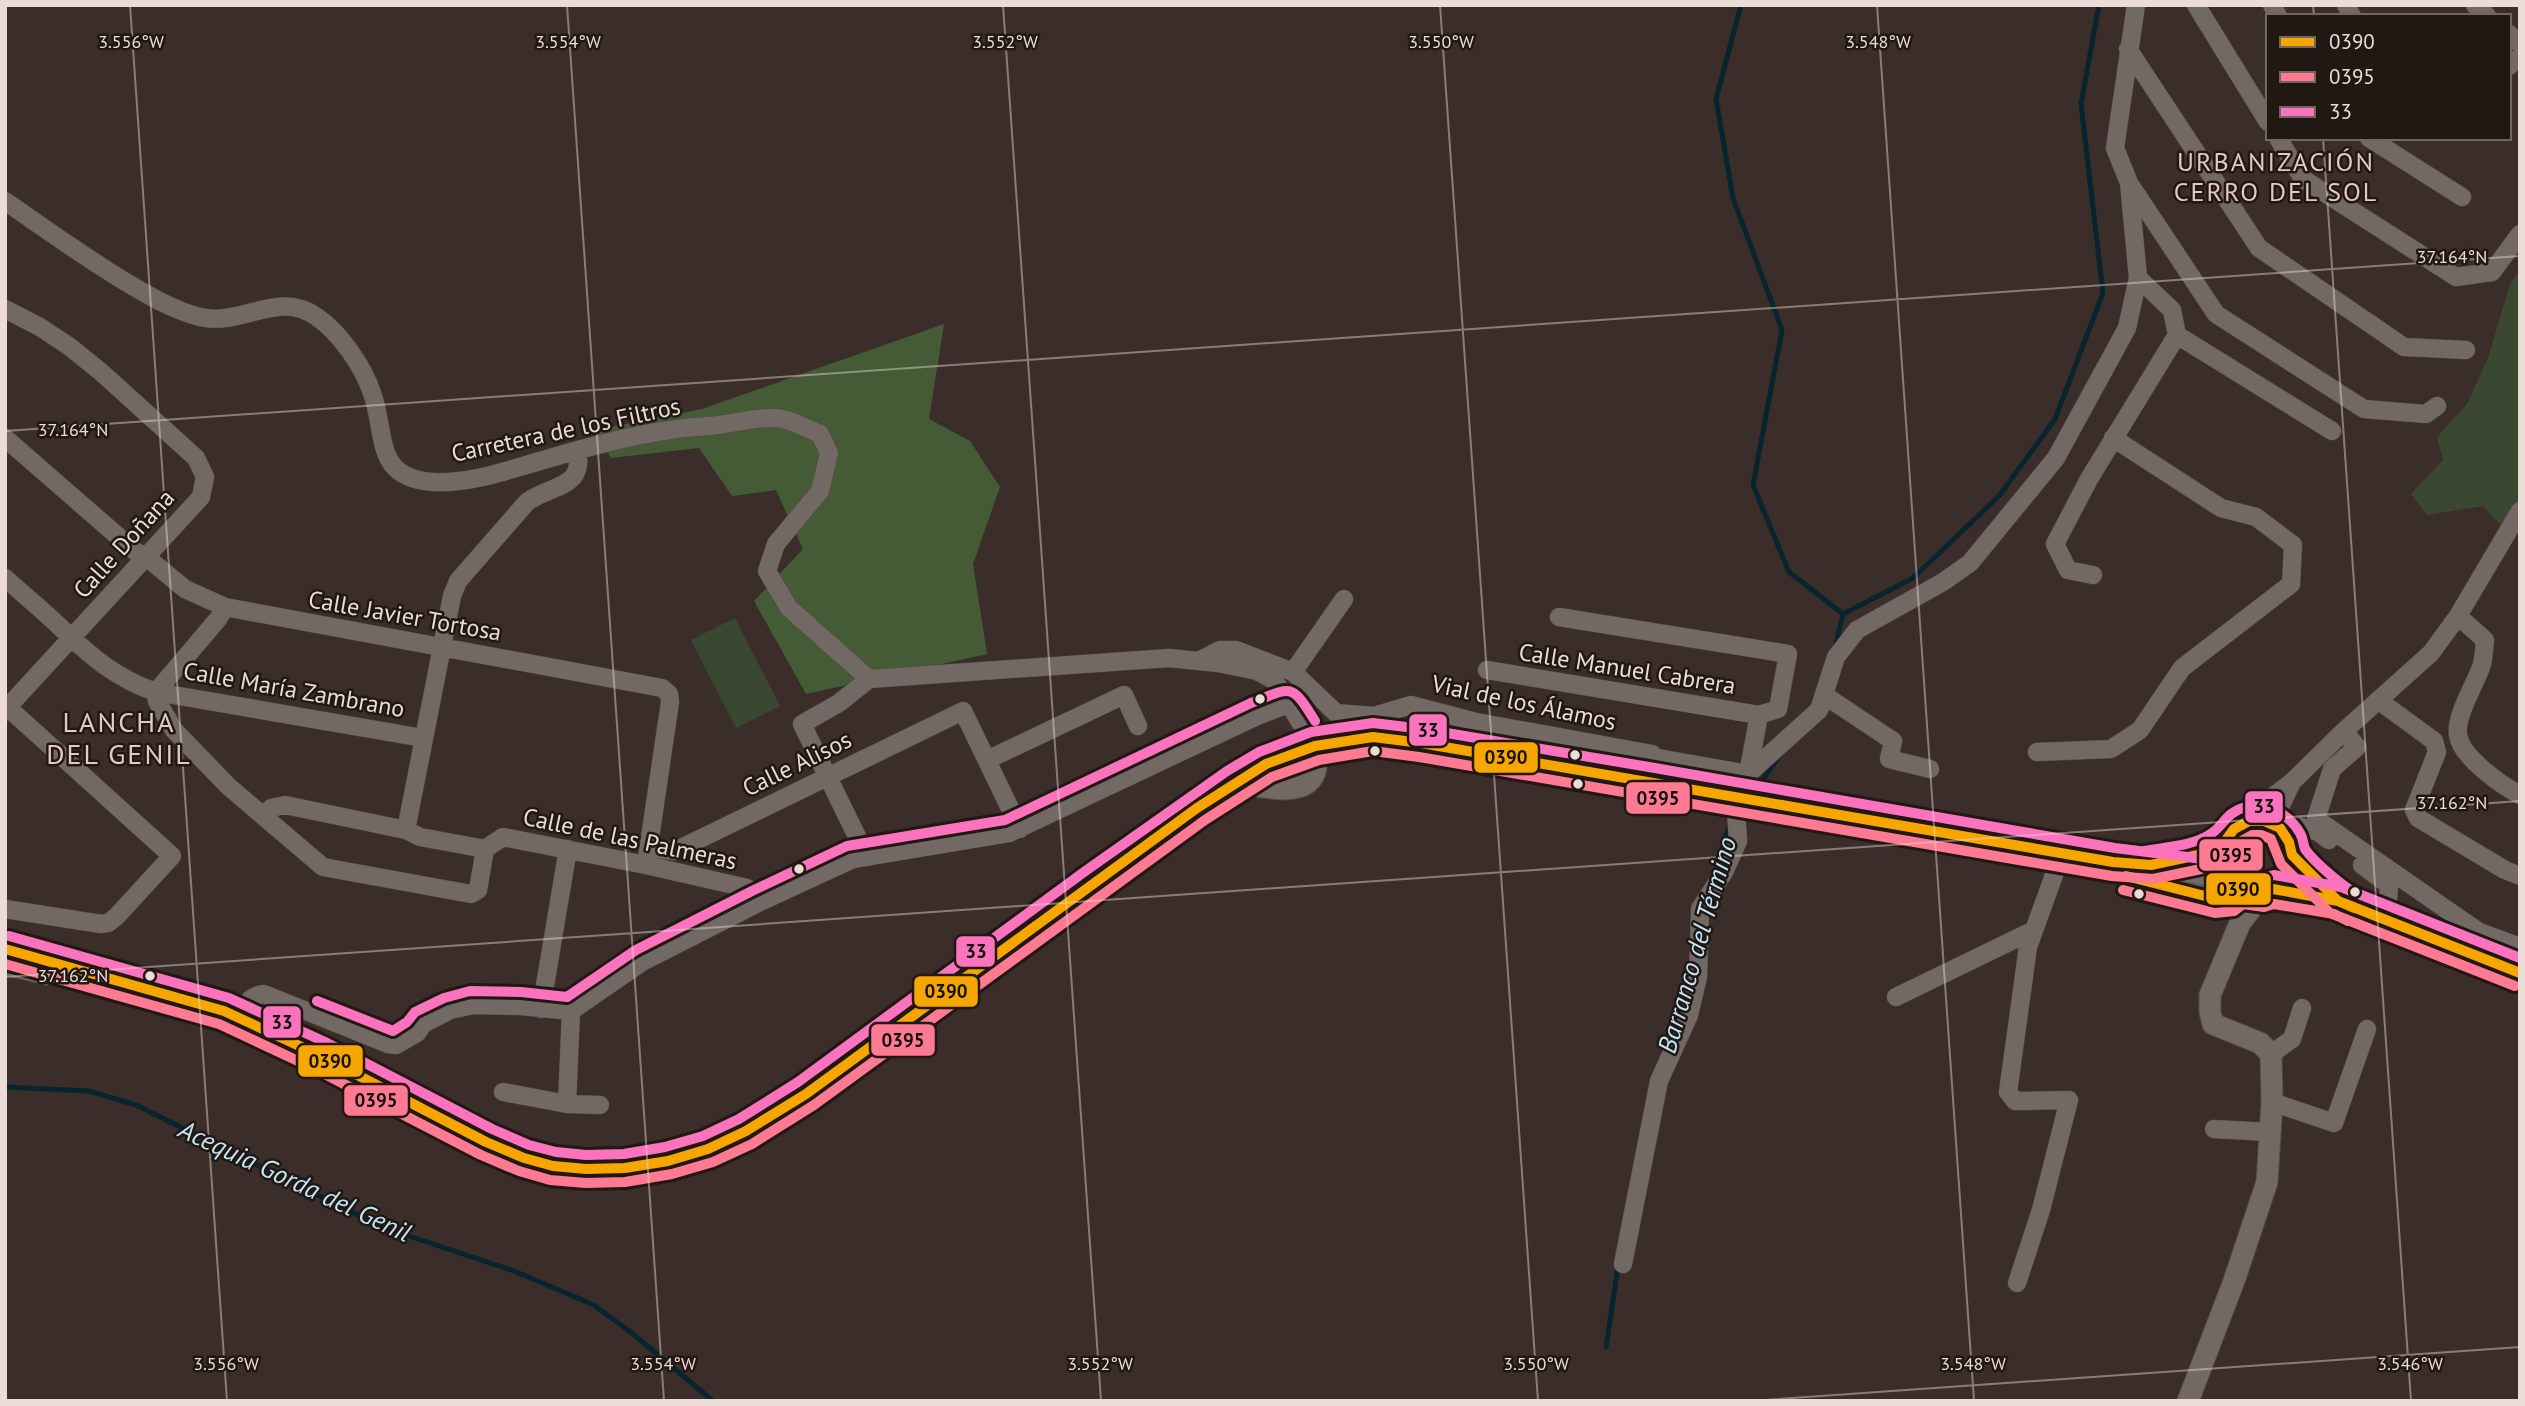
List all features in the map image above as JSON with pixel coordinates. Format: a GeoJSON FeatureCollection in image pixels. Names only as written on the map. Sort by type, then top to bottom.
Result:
{"type":"FeatureCollection","features":[{"type":"Feature","properties":{"kind":"street"},"geometry":{"type":"LineString","coordinates":[[2136,5],[2115,148],[2129,183],[2216,314],[2364,409],[2426,414],[2437,406]]}},
{"type":"Feature","properties":{"kind":"street"},"geometry":{"type":"LineString","coordinates":[[2196,5],[2266,118]]}},
{"type":"Feature","properties":{"kind":"street"},"geometry":{"type":"LineString","coordinates":[[2128,49],[2259,248],[2404,347],[2466,351]]}},
{"type":"Feature","properties":{"kind":"street"},"geometry":{"type":"LineString","coordinates":[[2279,140],[2303,179],[2456,277],[2492,272],[2520,234]]}},
{"type":"Feature","properties":{"kind":"street"},"geometry":{"type":"LineString","coordinates":[[2372,140],[2462,197]]}},
{"type":"Feature","properties":{"kind":"street"},"geometry":{"type":"LineString","coordinates":[[1623,1264],[1659,1081],[1689,1015],[1698,977],[1700,909],[1724,873],[1738,841],[1735,796],[1748,775],[1819,710],[1836,657],[1857,630],[1943,582],[1970,563],[2056,458],[2127,328],[2138,278],[2129,183]]}},
{"type":"Feature","properties":{"kind":"street","name":"Carretera de los Filtros"},"geometry":{"type":"LineString","coordinates":[[5,201],[94,263],[177,310],[201,318],[220,320],[234,319],[265,308],[293,306],[319,318],[338,338],[372,391],[382,447],[394,468],[416,480],[436,482],[491,475],[577,450],[670,430],[778,417],[820,434],[829,453],[820,491],[776,544],[767,571],[789,608],[869,679]]}},
{"type":"Feature","properties":{"kind":"street"},"geometry":{"type":"LineString","coordinates":[[2094,575],[2068,570],[2055,544],[2113,439],[2177,335],[2172,310],[2138,278]]}},
{"type":"Feature","properties":{"kind":"street","name":"Calle Doñana"},"geometry":{"type":"LineString","coordinates":[[5,309],[40,327],[101,372],[196,458],[202,468],[204,488],[201,497],[5,709]]}},
{"type":"Feature","properties":{"kind":"street"},"geometry":{"type":"LineString","coordinates":[[2177,335],[2332,431]]}},
{"type":"Feature","properties":{"kind":"street","name":"Calle Javier Tortosa"},"geometry":{"type":"LineString","coordinates":[[5,438],[136,552],[145,556],[185,589],[225,607],[662,688],[669,694],[670,702],[648,856]]}},
{"type":"Feature","properties":{"kind":"street"},"geometry":{"type":"LineString","coordinates":[[2037,752],[2112,748],[2140,730],[2182,668],[2291,584],[2293,545],[2256,517],[2221,508],[2113,439]]}},
{"type":"Feature","properties":{"kind":"street"},"geometry":{"type":"LineString","coordinates":[[406,830],[452,596],[458,581],[527,502],[570,481],[576,475],[579,469],[577,450]]}},
{"type":"Feature","properties":{"kind":"street"},"geometry":{"type":"LineString","coordinates":[[2249,821],[2257,809],[2293,781],[2431,653],[2458,617],[2520,511]]}},
{"type":"Feature","properties":{"kind":"street","name":"Calle María Zambrano"},"geometry":{"type":"LineString","coordinates":[[5,578],[71,640],[109,670],[135,685],[156,692],[424,738]]}},
{"type":"Feature","properties":{"kind":"street"},"geometry":{"type":"LineString","coordinates":[[1293,672],[1345,599]]}},
{"type":"Feature","properties":{"kind":"street"},"geometry":{"type":"LineString","coordinates":[[225,607],[218,619],[156,692],[157,701],[174,730],[228,786],[323,867],[471,894],[478,890],[485,849]]}},
{"type":"Feature","properties":{"kind":"street"},"geometry":{"type":"LineString","coordinates":[[1559,617],[1788,654],[1778,709],[1759,715],[1748,775]]}},
{"type":"Feature","properties":{"kind":"street"},"geometry":{"type":"LineString","coordinates":[[2458,617],[2485,640],[2483,664],[2461,714],[2458,735],[2472,760],[2504,786],[2520,794]]}},
{"type":"Feature","properties":{"kind":"street","name":"Vial de los Álamos"},"geometry":{"type":"LineString","coordinates":[[1199,661],[1220,650],[1236,650],[1293,672],[1336,713],[1374,716],[1411,705],[1476,722],[1748,775]]}},
{"type":"Feature","properties":{"kind":"street"},"geometry":{"type":"LineString","coordinates":[[867,857],[802,724],[839,703],[869,679],[1169,658],[1257,671],[1274,680],[1281,689],[1315,746],[1318,762],[1316,772],[1308,782],[1297,789],[1285,790],[1234,782]]}},
{"type":"Feature","properties":{"kind":"street","name":"Calle Manuel Cabrera"},"geometry":{"type":"LineString","coordinates":[[1487,670],[1759,715]]}},
{"type":"Feature","properties":{"kind":"street"},"geometry":{"type":"LineString","coordinates":[[1020,829],[987,760],[1124,695],[1138,726]]}},
{"type":"Feature","properties":{"kind":"street"},"geometry":{"type":"LineString","coordinates":[[1825,695],[1893,741],[1889,759],[1930,769]]}},
{"type":"Feature","properties":{"kind":"street"},"geometry":{"type":"LineString","coordinates":[[2378,700],[2434,741],[2437,752],[2414,810],[2418,818],[2505,870],[2520,876]]}},
{"type":"Feature","properties":{"kind":"street"},"geometry":{"type":"LineString","coordinates":[[239,1020],[248,999],[255,995],[264,995],[396,1045],[417,1033],[423,1024],[450,1010],[473,1005],[571,1011],[642,962],[758,903],[853,859],[1009,833],[1246,721],[1288,704]]}},
{"type":"Feature","properties":{"kind":"street"},"geometry":{"type":"LineString","coordinates":[[5,709],[15,714],[172,856],[108,923],[5,909]]}},
{"type":"Feature","properties":{"kind":"street","name":"Calle Alisos"},"geometry":{"type":"LineString","coordinates":[[648,856],[675,850],[963,711],[987,760]]}},
{"type":"Feature","properties":{"kind":"street"},"geometry":{"type":"LineString","coordinates":[[2344,732],[2357,747],[2332,769],[2316,818],[2479,932],[2520,947]]}},
{"type":"Feature","properties":{"kind":"street"},"geometry":{"type":"LineString","coordinates":[[5,949],[224,1011],[318,1055],[486,1142],[524,1158],[552,1166],[625,1168],[667,1161],[708,1149],[746,1131],[806,1094],[1234,782],[1266,764],[1315,746],[1373,737],[1735,796],[2113,862],[2193,872],[2236,887],[2338,901],[2520,973]]}},
{"type":"Feature","properties":{"kind":"street"},"geometry":{"type":"LineString","coordinates":[[2278,828],[2280,807],[2293,781]]}},
{"type":"Feature","properties":{"kind":"street","name":"Calle de las Palmeras"},"geometry":{"type":"LineString","coordinates":[[264,817],[271,808],[285,805],[406,830],[420,837],[485,849],[503,837],[568,849],[648,856],[747,888],[758,903]]}},
{"type":"Feature","properties":{"kind":"street"},"geometry":{"type":"LineString","coordinates":[[2151,865],[2198,855],[2222,844],[2234,829],[2249,821],[2264,821],[2278,828],[2289,842],[2292,855],[2287,875],[2268,891],[2240,923],[2210,995],[2210,1012],[2214,1024],[2260,1043],[2272,1054],[2272,1101],[2267,1182],[2234,1281],[2188,1401]]}},
{"type":"Feature","properties":{"kind":"street"},"geometry":{"type":"LineString","coordinates":[[2278,828],[2288,824],[2318,832],[2389,885],[2387,921]]}},
{"type":"Feature","properties":{"kind":"street"},"geometry":{"type":"LineString","coordinates":[[2222,844],[2221,862],[2236,887],[2240,923]]}},
{"type":"Feature","properties":{"kind":"street"},"geometry":{"type":"LineString","coordinates":[[541,1009],[568,849]]}},
{"type":"Feature","properties":{"kind":"street"},"geometry":{"type":"LineString","coordinates":[[2017,1283],[2041,1210],[2069,1100],[2015,1101],[2008,1092],[2028,947],[2062,853]]}},
{"type":"Feature","properties":{"kind":"street"},"geometry":{"type":"LineString","coordinates":[[2292,855],[2338,901]]}},
{"type":"Feature","properties":{"kind":"street"},"geometry":{"type":"LineString","coordinates":[[2113,862],[2128,878],[2217,898],[2230,898],[2236,887]]}},
{"type":"Feature","properties":{"kind":"street"},"geometry":{"type":"LineString","coordinates":[[1896,997],[2034,930]]}},
{"type":"Feature","properties":{"kind":"street"},"geometry":{"type":"LineString","coordinates":[[5,964],[222,1019],[239,1020]]}},
{"type":"Feature","properties":{"kind":"street"},"geometry":{"type":"LineString","coordinates":[[2272,1054],[2292,1039],[2302,1008]]}},
{"type":"Feature","properties":{"kind":"street"},"geometry":{"type":"LineString","coordinates":[[566,1104],[571,1011]]}},
{"type":"Feature","properties":{"kind":"street"},"geometry":{"type":"LineString","coordinates":[[2272,1101],[2334,1123],[2367,1029]]}},
{"type":"Feature","properties":{"kind":"street"},"geometry":{"type":"LineString","coordinates":[[503,1092],[566,1104],[600,1105]]}},
{"type":"Feature","properties":{"kind":"street"},"geometry":{"type":"LineString","coordinates":[[2214,1129],[2269,1132]]}},
{"type":"Feature","properties":{"kind":"green space"},"geometry":{"type":"Polygon","coordinates":[[[2520,269],[2520,503],[2505,530],[2483,506],[2427,515],[2411,494],[2443,460],[2437,437],[2467,404],[2488,358],[2510,284],[2520,269]]]}},
{"type":"Feature","properties":{"kind":"green space"},"geometry":{"type":"Polygon","coordinates":[[[944,324],[929,419],[970,441],[1000,487],[973,564],[987,654],[806,694],[754,601],[803,549],[776,490],[732,496],[699,448],[611,458],[595,430],[702,409],[944,324]]]}},
{"type":"Feature","properties":{"kind":"green space"},"geometry":{"type":"Polygon","coordinates":[[[735,618],[780,706],[736,728],[691,640],[735,618]]]}},
{"type":"Feature","properties":{"kind":"waterway"},"geometry":{"type":"LineString","coordinates":[[1741,5],[1716,99],[1733,198],[1782,330],[1753,485],[1789,572],[1843,614]]}},
{"type":"Feature","properties":{"kind":"waterway","name":"Barranco del Término"},"geometry":{"type":"LineString","coordinates":[[1835,648],[1843,614],[1913,578],[1999,496],[2055,419],[2103,293],[2081,104],[2099,5]]}},
{"type":"Feature","properties":{"kind":"waterway","name":"Barranco del Término"},"geometry":{"type":"LineString","coordinates":[[1752,795],[1780,755]]}},
{"type":"Feature","properties":{"kind":"waterway","name":"Barranco del Término"},"geometry":{"type":"LineString","coordinates":[[1716,870],[1732,823]]}},
{"type":"Feature","properties":{"kind":"waterway","name":"Barranco del Término"},"geometry":{"type":"LineString","coordinates":[[1677,1023],[1691,964]]}},
{"type":"Feature","properties":{"kind":"waterway","name":"Acequia Gorda del Genil"},"geometry":{"type":"LineString","coordinates":[[5,1087],[89,1091],[136,1105],[382,1227],[514,1271],[594,1305],[713,1401]]}},
{"type":"Feature","properties":{"kind":"waterway","name":"Barranco del Término"},"geometry":{"type":"LineString","coordinates":[[1606,1347],[1618,1267]]}},
{"type":"Feature","properties":{"kind":"transit line","name":"33"},"geometry":{"type":"LineString","coordinates":[[317,1001],[393,1031],[407,1022],[415,1012],[444,998],[470,991],[521,992],[567,997],[636,950],[847,846],[1005,820],[1251,703],[1283,691],[1289,691],[1301,699],[1315,721]]}},
{"type":"Feature","properties":{"kind":"transit line","name":"33"},"geometry":{"type":"LineString","coordinates":[[9,936],[229,998],[325,1042],[492,1129],[529,1145],[556,1152],[586,1155],[624,1154],[665,1147],[703,1136],[739,1119],[798,1082],[1084,872],[1227,771],[1259,752],[1311,732],[1373,723],[1649,767],[2115,848],[2195,858],[2234,868],[2247,877],[2261,879],[2274,875],[2341,887],[2520,958]]}},
{"type":"Feature","properties":{"kind":"transit line","name":"0390"},"geometry":{"type":"LineString","coordinates":[[5,949],[224,1011],[319,1055],[486,1142],[524,1158],[553,1166],[625,1168],[668,1161],[708,1149],[746,1131],[806,1094],[1197,808],[1266,764],[1315,746],[1373,737],[2113,862],[2151,865],[2198,855],[2223,844],[2234,829],[2249,821],[2264,821],[2280,828],[2289,842],[2292,855],[2338,901],[2520,973]]}},
{"type":"Feature","properties":{"kind":"transit line","name":"0395"},"geometry":{"type":"LineString","coordinates":[[5,964],[219,1024],[313,1068],[481,1155],[519,1171],[550,1180],[625,1182],[672,1174],[713,1162],[752,1144],[814,1105],[1205,820],[1272,777],[1319,760],[1373,751],[2112,876],[2153,879],[2201,869],[2231,855],[2243,840],[2252,835],[2261,835],[2271,839],[2281,864],[2330,913],[2515,986]]}},
{"type":"Feature","properties":{"kind":"transit line","name":"33"},"geometry":{"type":"LineString","coordinates":[[2144,851],[2197,841],[2216,830],[2239,809],[2262,806],[2277,811],[2290,820],[2300,833],[2309,854],[2338,881],[2358,894]]}},
{"type":"Feature","properties":{"kind":"transit line","name":"0390"},"geometry":{"type":"LineString","coordinates":[[2126,876],[2217,899],[2230,898],[2238,889],[2263,893],[2273,889],[2338,901],[2354,908]]}},
{"type":"Feature","properties":{"kind":"transit line","name":"0395"},"geometry":{"type":"LineString","coordinates":[[2123,890],[2215,913],[2234,911],[2243,904],[2264,907],[2274,904],[2334,914],[2348,921]]}},
{"type":"Feature","properties":{"kind":"district","name":"URBANIZACIÓN CERRO DEL SOL"},"geometry":{"type":"Point","coordinates":[2276,177]}},
{"type":"Feature","properties":{"kind":"district","name":"LANCHA DEL GENIL"},"geometry":{"type":"Point","coordinates":[119,738]}}]}
